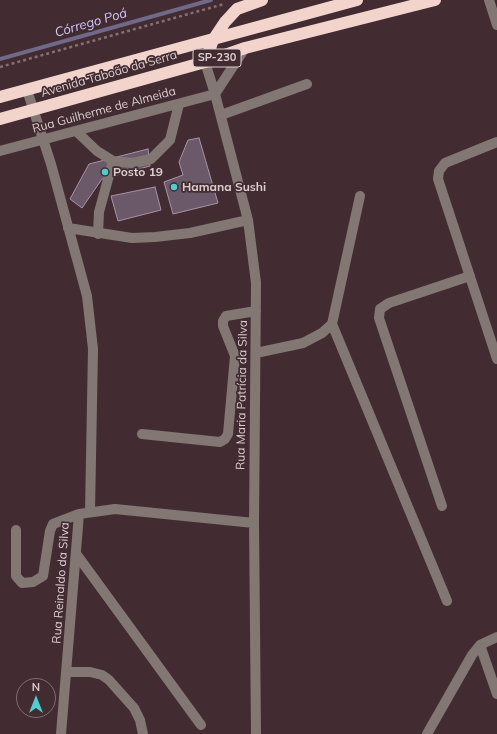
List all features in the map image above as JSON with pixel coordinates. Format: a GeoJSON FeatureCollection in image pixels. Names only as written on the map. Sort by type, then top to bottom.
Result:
{"type":"FeatureCollection","features":[{"type":"Feature","properties":{"kind":"highway"},"geometry":{"type":"LineString","coordinates":[[205,62],[213,40],[237,9],[262,0]]}},
{"type":"Feature","properties":{"kind":"highway","name":"Avenida Taboão da Serra"},"geometry":{"type":"LineString","coordinates":[[0,97],[358,0]]}},
{"type":"Feature","properties":{"kind":"highway","name":"Avenida Taboão da Serra"},"geometry":{"type":"LineString","coordinates":[[0,119],[205,62],[245,48],[435,0]]}},
{"type":"Feature","properties":{"kind":"street"},"geometry":{"type":"LineString","coordinates":[[489,0],[497,25]]}},
{"type":"Feature","properties":{"kind":"street"},"geometry":{"type":"LineString","coordinates":[[215,94],[245,48]]}},
{"type":"Feature","properties":{"kind":"street","name":"Rua Maria Patrícia da Silva"},"geometry":{"type":"LineString","coordinates":[[205,62],[215,94],[248,220],[256,283],[254,523],[256,734]]}},
{"type":"Feature","properties":{"kind":"street"},"geometry":{"type":"LineString","coordinates":[[220,115],[307,84]]}},
{"type":"Feature","properties":{"kind":"street"},"geometry":{"type":"LineString","coordinates":[[28,90],[87,296],[93,349],[90,512]]}},
{"type":"Feature","properties":{"kind":"street","name":"Rua Guilherme de Almeida"},"geometry":{"type":"LineString","coordinates":[[0,151],[215,94]]}},
{"type":"Feature","properties":{"kind":"street"},"geometry":{"type":"LineString","coordinates":[[76,131],[97,151],[113,161],[133,163],[151,159],[170,140],[179,104]]}},
{"type":"Feature","properties":{"kind":"street"},"geometry":{"type":"LineString","coordinates":[[497,142],[445,163],[439,171],[438,179],[497,359]]}},
{"type":"Feature","properties":{"kind":"street"},"geometry":{"type":"LineString","coordinates":[[98,234],[99,212],[113,161]]}},
{"type":"Feature","properties":{"kind":"street"},"geometry":{"type":"LineString","coordinates":[[360,196],[332,324],[447,601]]}},
{"type":"Feature","properties":{"kind":"street"},"geometry":{"type":"LineString","coordinates":[[68,228],[98,234],[132,238],[155,238],[190,233],[248,220]]}},
{"type":"Feature","properties":{"kind":"street"},"geometry":{"type":"LineString","coordinates":[[442,506],[379,318],[380,309],[389,303],[470,276]]}},
{"type":"Feature","properties":{"kind":"street"},"geometry":{"type":"LineString","coordinates":[[142,434],[220,442],[225,439],[228,434],[235,356],[222,326],[223,321],[226,316],[256,311]]}},
{"type":"Feature","properties":{"kind":"street"},"geometry":{"type":"LineString","coordinates":[[256,353],[303,343],[322,333],[332,324]]}},
{"type":"Feature","properties":{"kind":"street","name":"Rua Reinaldo da Silva"},"geometry":{"type":"LineString","coordinates":[[61,734],[77,555],[79,514],[115,509],[254,523]]}},
{"type":"Feature","properties":{"kind":"street"},"geometry":{"type":"LineString","coordinates":[[16,530],[16,576],[22,583],[33,582],[43,576],[50,531],[53,524],[79,514]]}},
{"type":"Feature","properties":{"kind":"street"},"geometry":{"type":"LineString","coordinates":[[77,555],[201,725]]}},
{"type":"Feature","properties":{"kind":"street"},"geometry":{"type":"LineString","coordinates":[[427,734],[472,655],[480,645],[497,637]]}},
{"type":"Feature","properties":{"kind":"street"},"geometry":{"type":"LineString","coordinates":[[480,645],[497,694]]}},
{"type":"Feature","properties":{"kind":"street"},"geometry":{"type":"LineString","coordinates":[[67,672],[90,672],[102,675],[134,708],[140,720],[143,734]]}},
{"type":"Feature","properties":{"kind":"path"},"geometry":{"type":"LineString","coordinates":[[0,67],[228,3]]}},
{"type":"Feature","properties":{"kind":"building"},"geometry":{"type":"Polygon","coordinates":[[[199,138],[218,203],[173,214],[164,182],[183,175],[179,162],[188,140],[199,138]]]}},
{"type":"Feature","properties":{"kind":"building","name":"Posto 19"},"geometry":{"type":"Polygon","coordinates":[[[148,149],[150,166],[102,179],[82,208],[70,199],[89,164],[148,149]]]}},
{"type":"Feature","properties":{"kind":"building","name":"Posto 19"},"geometry":{"type":"Polygon","coordinates":[[[155,187],[161,210],[118,221],[111,196],[155,187]]]}},
{"type":"Feature","properties":{"kind":"waterway","name":"Córrego Poá"},"geometry":{"type":"LineString","coordinates":[[0,59],[211,0]]}},
{"type":"Feature","properties":{"kind":"place","name":"Posto 19"},"geometry":{"type":"Point","coordinates":[105,172]}},
{"type":"Feature","properties":{"kind":"place","name":"Hamana Sushi"},"geometry":{"type":"Point","coordinates":[174,187]}}]}
